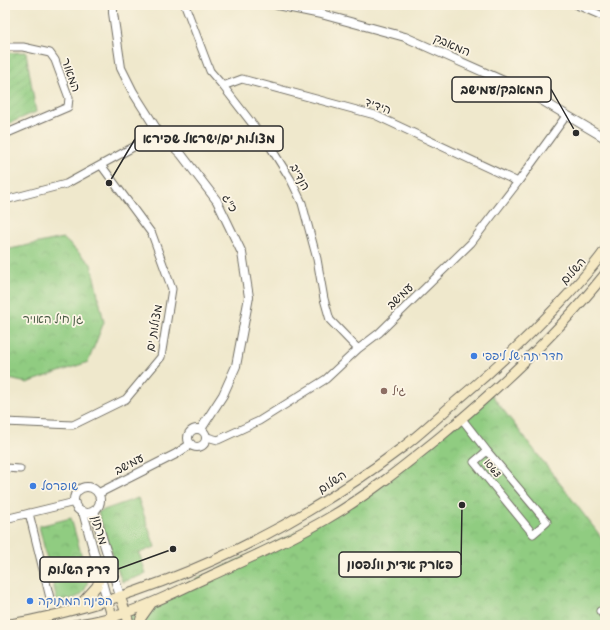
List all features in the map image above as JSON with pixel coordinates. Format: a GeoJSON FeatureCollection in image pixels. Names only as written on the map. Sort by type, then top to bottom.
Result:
{"type":"FeatureCollection","features":[{"type":"Feature","properties":{"kind":"main road","name":"השלום"},"geometry":{"type":"LineString","coordinates":[[5,625],[44,618],[76,610],[175,578],[234,551],[317,507],[403,447],[488,374],[544,320],[593,267],[605,250]]}},
{"type":"Feature","properties":{"kind":"main road"},"geometry":{"type":"LineString","coordinates":[[74,625],[114,621],[125,613],[151,604],[282,544],[326,519],[370,491],[407,464],[491,394],[557,329],[605,274]]}},
{"type":"Feature","properties":{"kind":"main road"},"geometry":{"type":"LineString","coordinates":[[76,610],[97,586],[100,577]]}},
{"type":"Feature","properties":{"kind":"main road"},"geometry":{"type":"LineString","coordinates":[[120,596],[130,625]]}},
{"type":"Feature","properties":{"kind":"main road"},"geometry":{"type":"LineString","coordinates":[[107,600],[114,621]]}},
{"type":"Feature","properties":{"kind":"main road"},"geometry":{"type":"LineString","coordinates":[[139,625],[141,618],[151,604]]}},
{"type":"Feature","properties":{"kind":"street","name":"כ\"ג"},"geometry":{"type":"LineString","coordinates":[[112,5],[121,68],[133,92],[159,133],[180,154],[216,201],[242,253],[249,297],[236,366],[222,395],[201,429]]}},
{"type":"Feature","properties":{"kind":"street","name":"הנדיב"},"geometry":{"type":"LineString","coordinates":[[185,5],[210,71],[271,148],[302,203],[317,259],[324,299],[330,320],[358,349]]}},
{"type":"Feature","properties":{"kind":"street","name":"המאבק"},"geometry":{"type":"LineString","coordinates":[[277,5],[321,14],[405,37],[526,91],[605,138]]}},
{"type":"Feature","properties":{"kind":"street"},"geometry":{"type":"LineString","coordinates":[[576,5],[605,17]]}},
{"type":"Feature","properties":{"kind":"street","name":"המאור"},"geometry":{"type":"LineString","coordinates":[[5,47],[23,47],[50,53],[55,60],[69,98],[68,106],[5,134]]}},
{"type":"Feature","properties":{"kind":"street","name":"הידיד"},"geometry":{"type":"LineString","coordinates":[[223,86],[242,79],[375,115],[518,182]]}},
{"type":"Feature","properties":{"kind":"street","name":"עמישב"},"geometry":{"type":"LineString","coordinates":[[207,438],[218,440],[259,421],[326,379],[358,349],[379,333],[471,243],[566,116]]}},
{"type":"Feature","properties":{"kind":"street"},"geometry":{"type":"LineString","coordinates":[[5,200],[66,184],[159,133]]}},
{"type":"Feature","properties":{"kind":"street","name":"מצולות ים"},"geometry":{"type":"LineString","coordinates":[[5,422],[73,425],[126,399],[161,357],[172,289],[152,234],[101,166]]}},
{"type":"Feature","properties":{"kind":"street","name":"1063"},"geometry":{"type":"LineString","coordinates":[[462,419],[547,522],[533,534],[474,462],[487,451]]}},
{"type":"Feature","properties":{"kind":"street"},"geometry":{"type":"LineString","coordinates":[[194,429],[201,429],[206,434],[207,438],[205,443],[201,446],[195,447],[188,440],[189,434],[194,429]]}},
{"type":"Feature","properties":{"kind":"street","name":"עמישב"},"geometry":{"type":"LineString","coordinates":[[99,493],[176,454],[191,444]]}},
{"type":"Feature","properties":{"kind":"street"},"geometry":{"type":"LineString","coordinates":[[5,468],[20,469]]}},
{"type":"Feature","properties":{"kind":"street"},"geometry":{"type":"LineString","coordinates":[[81,488],[94,488],[99,493],[101,500],[100,504],[94,511],[87,513],[83,512],[77,507],[75,495],[81,488]]}},
{"type":"Feature","properties":{"kind":"street"},"geometry":{"type":"LineString","coordinates":[[5,519],[75,502]]}},
{"type":"Feature","properties":{"kind":"street","name":"מרתון"},"geometry":{"type":"LineString","coordinates":[[94,511],[120,596]]}},
{"type":"Feature","properties":{"kind":"street","name":"מרתון"},"geometry":{"type":"LineString","coordinates":[[83,512],[107,600]]}},
{"type":"Feature","properties":{"kind":"street"},"geometry":{"type":"LineString","coordinates":[[29,513],[50,598]]}},
{"type":"Feature","properties":{"kind":"street"},"geometry":{"type":"LineString","coordinates":[[600,611],[605,617]]}},
{"type":"Feature","properties":{"kind":"green space"},"geometry":{"type":"Polygon","coordinates":[[[26,52],[36,112],[5,125],[5,53],[26,52]]]}},
{"type":"Feature","properties":{"kind":"green space","name":"גן חיל האויר"},"geometry":{"type":"Polygon","coordinates":[[[63,238],[91,264],[104,322],[88,362],[27,383],[5,378],[5,250],[63,238]]]}},
{"type":"Feature","properties":{"kind":"green space"},"geometry":{"type":"Polygon","coordinates":[[[491,394],[605,542],[605,625],[130,625],[125,613],[326,519],[491,394]]]}},
{"type":"Feature","properties":{"kind":"green space"},"geometry":{"type":"Polygon","coordinates":[[[138,498],[155,547],[139,553],[146,574],[122,582],[98,512],[138,498]]]}},
{"type":"Feature","properties":{"kind":"green space"},"geometry":{"type":"Polygon","coordinates":[[[71,518],[88,579],[87,586],[78,597],[57,600],[39,526],[71,518]]]}},
{"type":"Feature","properties":{"kind":"place","name":"המאבק/עמישב"},"geometry":{"type":"Point","coordinates":[576,133]}},
{"type":"Feature","properties":{"kind":"place","name":"מצולות ים/ישראל שפירא"},"geometry":{"type":"Point","coordinates":[109,183]}},
{"type":"Feature","properties":{"kind":"place","name":"חדר תה של ליפפי"},"geometry":{"type":"Point","coordinates":[474,356]}},
{"type":"Feature","properties":{"kind":"place","name":"גיל"},"geometry":{"type":"Point","coordinates":[384,391]}},
{"type":"Feature","properties":{"kind":"place","name":"שופרסל"},"geometry":{"type":"Point","coordinates":[33,486]}},
{"type":"Feature","properties":{"kind":"place","name":"פארק אדית וולפסון"},"geometry":{"type":"Point","coordinates":[462,505]}},
{"type":"Feature","properties":{"kind":"place","name":"דרך השלום"},"geometry":{"type":"Point","coordinates":[173,549]}},
{"type":"Feature","properties":{"kind":"place","name":"הפינה המתוקה"},"geometry":{"type":"Point","coordinates":[30,601]}}]}
